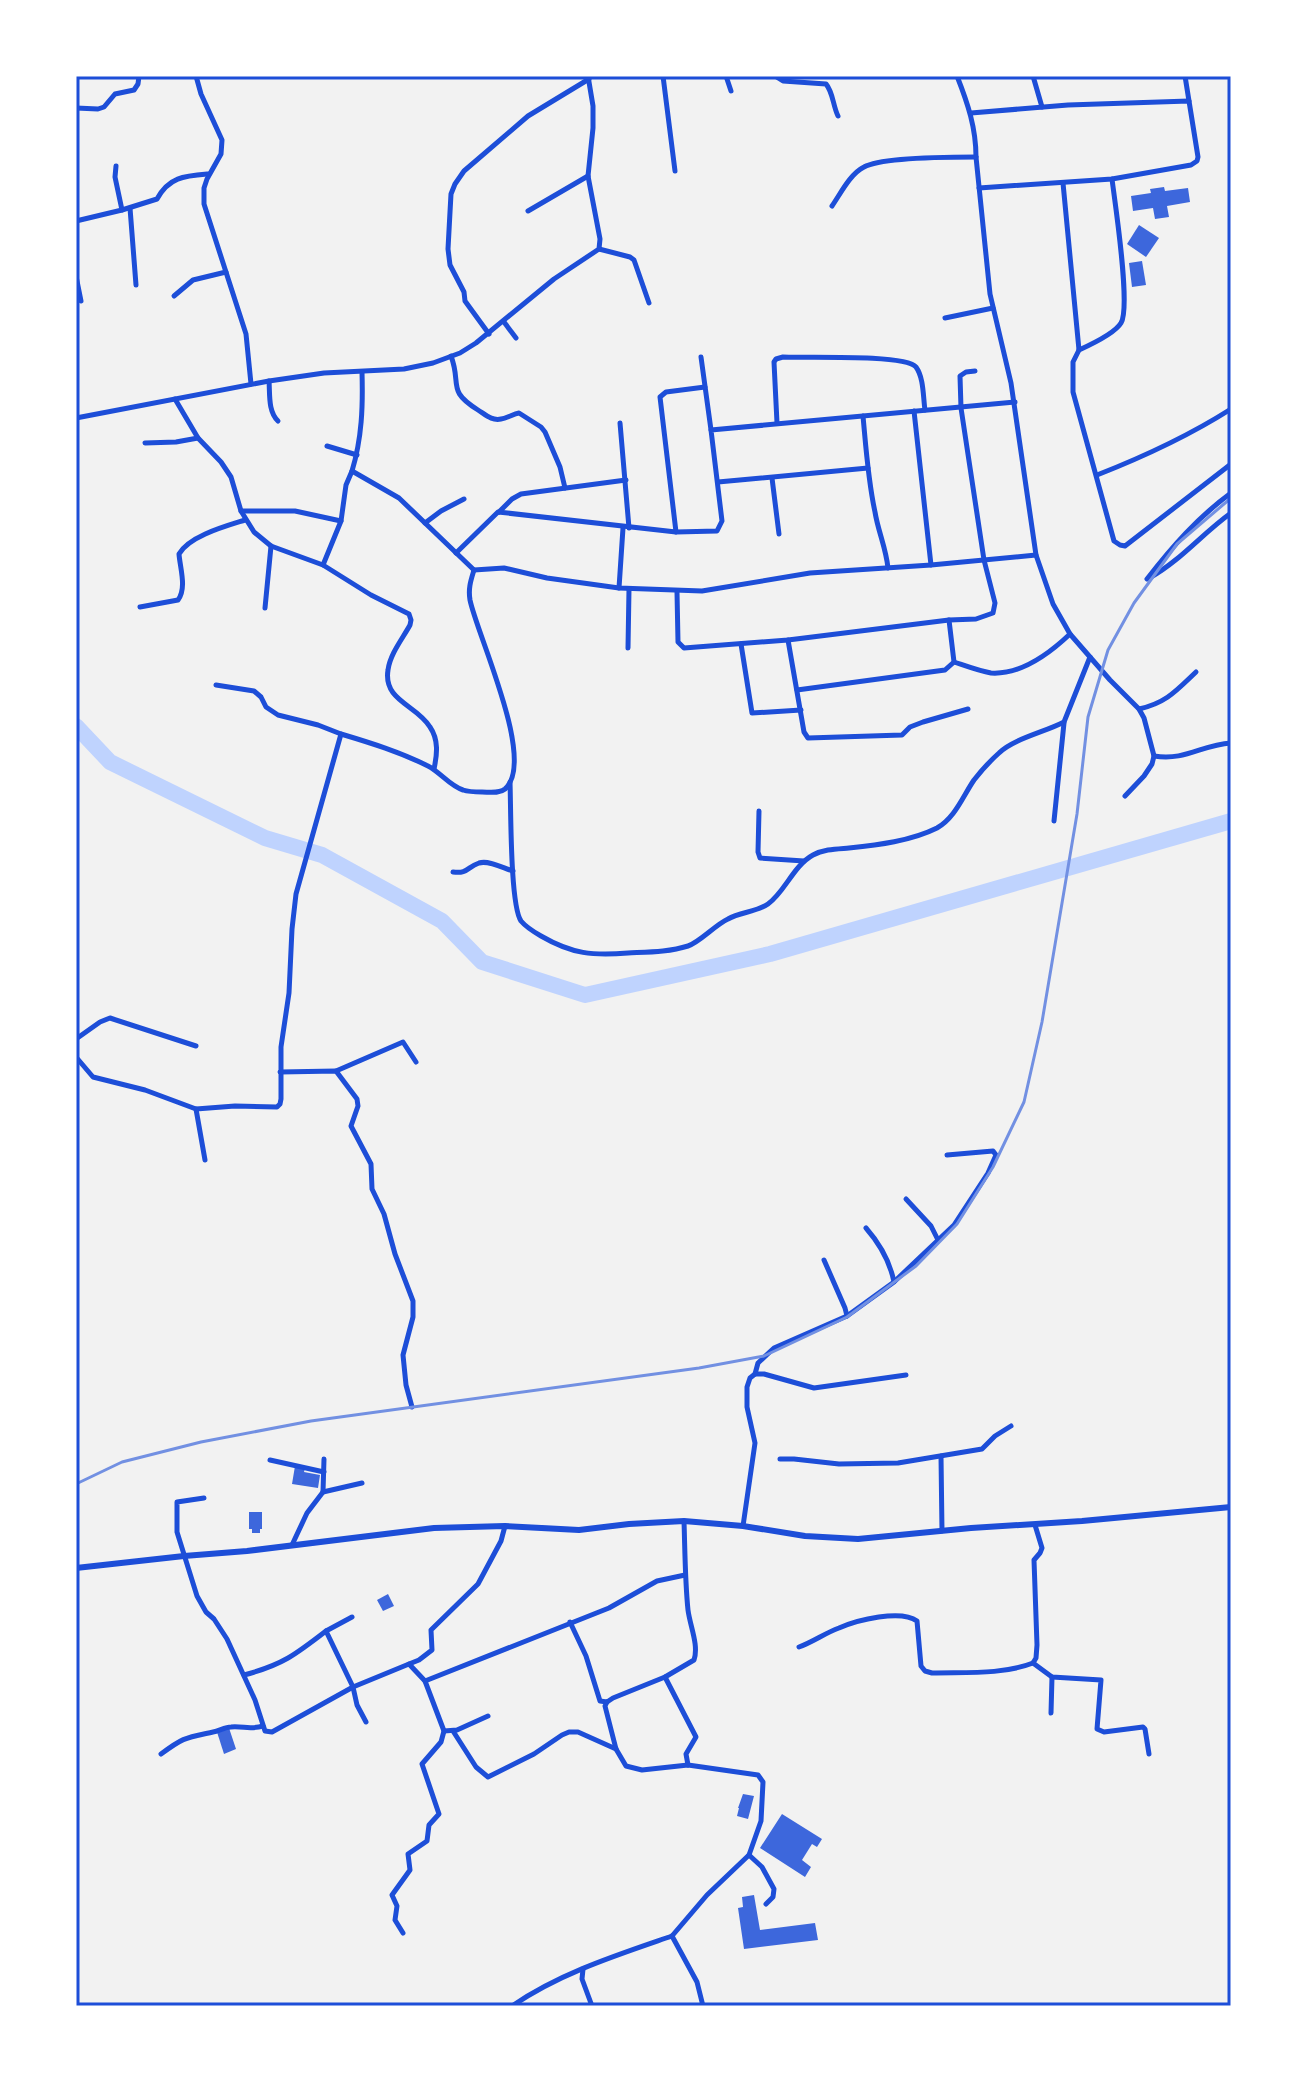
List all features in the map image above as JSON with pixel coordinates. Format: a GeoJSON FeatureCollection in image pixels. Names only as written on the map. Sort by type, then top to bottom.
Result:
{"type":"FeatureCollection","features":[{"type":"Feature","properties":{"kind":"street"},"geometry":{"type":"LineString","coordinates":[[76,108],[104,107],[115,94],[134,90],[139,76]]}},
{"type":"Feature","properties":{"kind":"street"},"geometry":{"type":"LineString","coordinates":[[196,76],[222,140],[221,154],[209,174],[202,196],[246,334],[251,384]]}},
{"type":"Feature","properties":{"kind":"street"},"geometry":{"type":"LineString","coordinates":[[663,76],[675,171]]}},
{"type":"Feature","properties":{"kind":"street"},"geometry":{"type":"LineString","coordinates":[[726,76],[731,91]]}},
{"type":"Feature","properties":{"kind":"street"},"geometry":{"type":"LineString","coordinates":[[775,76],[783,81],[826,84],[838,116]]}},
{"type":"Feature","properties":{"kind":"street"},"geometry":{"type":"LineString","coordinates":[[1033,76],[1042,107]]}},
{"type":"Feature","properties":{"kind":"street"},"geometry":{"type":"LineString","coordinates":[[979,188],[1112,179],[1195,163],[1198,157],[1185,76]]}},
{"type":"Feature","properties":{"kind":"street"},"geometry":{"type":"LineString","coordinates":[[959,77],[976,135],[990,294],[1015,402],[1036,555],[1053,604],[1070,634],[1139,709],[1154,756],[1144,776],[1125,796]]}},
{"type":"Feature","properties":{"kind":"street"},"geometry":{"type":"LineString","coordinates":[[489,334],[465,301],[464,292],[450,265],[451,194],[464,171],[528,116],[588,78],[593,128],[588,176],[600,239],[599,249]]}},
{"type":"Feature","properties":{"kind":"street"},"geometry":{"type":"LineString","coordinates":[[971,113],[1189,101]]}},
{"type":"Feature","properties":{"kind":"street"},"geometry":{"type":"LineString","coordinates":[[832,206],[856,173],[874,163],[976,157]]}},
{"type":"Feature","properties":{"kind":"street"},"geometry":{"type":"LineString","coordinates":[[116,166],[115,177],[122,210]]}},
{"type":"Feature","properties":{"kind":"street"},"geometry":{"type":"LineString","coordinates":[[76,221],[157,199],[162,188],[180,177],[209,174]]}},
{"type":"Feature","properties":{"kind":"street"},"geometry":{"type":"LineString","coordinates":[[528,211],[588,176]]}},
{"type":"Feature","properties":{"kind":"street"},"geometry":{"type":"LineString","coordinates":[[1079,350],[1119,326],[1124,314],[1118,212],[1112,179]]}},
{"type":"Feature","properties":{"kind":"street"},"geometry":{"type":"LineString","coordinates":[[1063,183],[1079,350],[1073,362],[1073,392],[1114,541],[1125,546],[1231,464]]}},
{"type":"Feature","properties":{"kind":"street"},"geometry":{"type":"LineString","coordinates":[[130,208],[136,285]]}},
{"type":"Feature","properties":{"kind":"street"},"geometry":{"type":"LineString","coordinates":[[76,418],[269,381],[324,373],[404,369],[433,363],[476,343],[554,279],[599,249],[632,258],[649,303]]}},
{"type":"Feature","properties":{"kind":"street"},"geometry":{"type":"LineString","coordinates":[[76,264],[81,301]]}},
{"type":"Feature","properties":{"kind":"street"},"geometry":{"type":"LineString","coordinates":[[174,296],[193,280],[226,272]]}},
{"type":"Feature","properties":{"kind":"street"},"geometry":{"type":"LineString","coordinates":[[945,318],[993,308]]}},
{"type":"Feature","properties":{"kind":"street"},"geometry":{"type":"LineString","coordinates":[[504,322],[516,338]]}},
{"type":"Feature","properties":{"kind":"street"},"geometry":{"type":"LineString","coordinates":[[451,356],[459,396],[466,403],[496,420],[519,413],[541,427],[560,467],[565,488]]}},
{"type":"Feature","properties":{"kind":"street"},"geometry":{"type":"LineString","coordinates":[[498,512],[676,532],[719,528],[722,521],[718,482],[701,357]]}},
{"type":"Feature","properties":{"kind":"street"},"geometry":{"type":"LineString","coordinates":[[777,423],[774,362],[783,357],[873,358],[909,362],[916,368],[923,388],[925,411]]}},
{"type":"Feature","properties":{"kind":"street"},"geometry":{"type":"LineString","coordinates":[[677,592],[678,642],[684,648],[788,640],[990,615],[995,603],[984,560],[961,408],[960,376],[975,371]]}},
{"type":"Feature","properties":{"kind":"street"},"geometry":{"type":"LineString","coordinates":[[323,565],[341,521],[346,485],[357,455],[363,419],[362,372]]}},
{"type":"Feature","properties":{"kind":"street"},"geometry":{"type":"LineString","coordinates":[[269,381],[271,410],[278,421]]}},
{"type":"Feature","properties":{"kind":"street"},"geometry":{"type":"LineString","coordinates":[[676,532],[660,397],[666,392],[705,387]]}},
{"type":"Feature","properties":{"kind":"street"},"geometry":{"type":"LineString","coordinates":[[175,399],[198,438],[231,477],[241,511],[254,532],[271,546],[323,565],[409,614],[410,625],[388,666],[387,679],[390,690],[400,702],[432,728],[437,750],[434,769]]}},
{"type":"Feature","properties":{"kind":"street"},"geometry":{"type":"LineString","coordinates":[[711,430],[1015,402]]}},
{"type":"Feature","properties":{"kind":"street"},"geometry":{"type":"LineString","coordinates":[[1097,475],[1125,464],[1231,409]]}},
{"type":"Feature","properties":{"kind":"street"},"geometry":{"type":"LineString","coordinates":[[914,411],[931,565]]}},
{"type":"Feature","properties":{"kind":"street"},"geometry":{"type":"LineString","coordinates":[[863,416],[875,516],[888,568]]}},
{"type":"Feature","properties":{"kind":"street"},"geometry":{"type":"LineString","coordinates":[[619,588],[626,528],[626,480],[620,423]]}},
{"type":"Feature","properties":{"kind":"street"},"geometry":{"type":"LineString","coordinates":[[145,443],[198,438]]}},
{"type":"Feature","properties":{"kind":"street"},"geometry":{"type":"LineString","coordinates":[[327,446],[357,455]]}},
{"type":"Feature","properties":{"kind":"street"},"geometry":{"type":"LineString","coordinates":[[718,482],[868,468]]}},
{"type":"Feature","properties":{"kind":"street"},"geometry":{"type":"LineString","coordinates":[[352,471],[399,498],[474,570],[504,568],[619,588],[702,591],[810,573],[1036,555]]}},
{"type":"Feature","properties":{"kind":"street"},"geometry":{"type":"LineString","coordinates":[[772,478],[779,534]]}},
{"type":"Feature","properties":{"kind":"street"},"geometry":{"type":"LineString","coordinates":[[456,553],[521,494],[626,480]]}},
{"type":"Feature","properties":{"kind":"street"},"geometry":{"type":"LineString","coordinates":[[1231,493],[1181,537],[1147,579],[1164,570],[1231,513]]}},
{"type":"Feature","properties":{"kind":"street"},"geometry":{"type":"LineString","coordinates":[[425,523],[464,499]]}},
{"type":"Feature","properties":{"kind":"street"},"geometry":{"type":"LineString","coordinates":[[241,511],[295,511],[341,521]]}},
{"type":"Feature","properties":{"kind":"street"},"geometry":{"type":"LineString","coordinates":[[140,607],[178,600],[183,589],[179,554],[186,545],[245,520]]}},
{"type":"Feature","properties":{"kind":"street"},"geometry":{"type":"LineString","coordinates":[[265,608],[271,546]]}},
{"type":"Feature","properties":{"kind":"street"},"geometry":{"type":"LineString","coordinates":[[474,570],[469,584],[470,600],[496,674],[512,739],[513,871],[522,922],[548,940],[570,950],[605,956],[659,952],[691,945],[729,918],[769,904],[804,861],[814,854],[904,839],[938,827],[951,816],[975,779],[1008,745],[1064,722]]}},
{"type":"Feature","properties":{"kind":"street"},"geometry":{"type":"LineString","coordinates":[[628,648],[629,589]]}},
{"type":"Feature","properties":{"kind":"street"},"geometry":{"type":"LineString","coordinates":[[949,620],[954,662]]}},
{"type":"Feature","properties":{"kind":"street"},"geometry":{"type":"LineString","coordinates":[[954,662],[987,672],[1013,671],[1048,652],[1070,634]]}},
{"type":"Feature","properties":{"kind":"street"},"geometry":{"type":"LineString","coordinates":[[788,640],[808,738],[902,735],[910,727],[968,709]]}},
{"type":"Feature","properties":{"kind":"street"},"geometry":{"type":"LineString","coordinates":[[741,644],[752,713],[801,710]]}},
{"type":"Feature","properties":{"kind":"street"},"geometry":{"type":"LineString","coordinates":[[1054,821],[1064,722],[1090,657]]}},
{"type":"Feature","properties":{"kind":"street"},"geometry":{"type":"LineString","coordinates":[[797,690],[945,670],[954,662]]}},
{"type":"Feature","properties":{"kind":"street"},"geometry":{"type":"LineString","coordinates":[[1139,709],[1170,697],[1196,672]]}},
{"type":"Feature","properties":{"kind":"street"},"geometry":{"type":"LineString","coordinates":[[216,685],[257,692],[273,713],[318,725],[411,758],[434,769],[464,791],[502,791],[510,782]]}},
{"type":"Feature","properties":{"kind":"street"},"geometry":{"type":"LineString","coordinates":[[76,1057],[93,1077],[145,1090],[196,1109],[277,1107],[280,1104],[281,1047],[289,993],[296,894],[341,734]]}},
{"type":"Feature","properties":{"kind":"street"},"geometry":{"type":"LineString","coordinates":[[1154,756],[1178,757],[1231,743]]}},
{"type":"Feature","properties":{"kind":"street"},"geometry":{"type":"LineString","coordinates":[[759,811],[760,858],[804,861]]}},
{"type":"Feature","properties":{"kind":"street"},"geometry":{"type":"LineString","coordinates":[[453,872],[464,873],[480,863],[513,871]]}},
{"type":"Feature","properties":{"kind":"street"},"geometry":{"type":"LineString","coordinates":[[76,1039],[110,1018],[196,1046]]}},
{"type":"Feature","properties":{"kind":"street"},"geometry":{"type":"LineString","coordinates":[[280,1072],[336,1071],[403,1042],[416,1062]]}},
{"type":"Feature","properties":{"kind":"street"},"geometry":{"type":"LineString","coordinates":[[336,1071],[357,1099],[358,1106],[351,1126],[371,1164],[372,1189],[384,1214],[413,1301],[413,1317],[403,1355],[412,1407]]}},
{"type":"Feature","properties":{"kind":"street"},"geometry":{"type":"LineString","coordinates":[[196,1109],[205,1160]]}},
{"type":"Feature","properties":{"kind":"street"},"geometry":{"type":"LineString","coordinates":[[743,1526],[755,1443],[747,1407],[747,1387],[758,1363],[772,1349],[847,1316],[894,1282],[954,1225],[988,1173],[996,1155],[993,1151],[947,1155]]}},
{"type":"Feature","properties":{"kind":"street"},"geometry":{"type":"LineString","coordinates":[[906,1199],[931,1226],[938,1240]]}},
{"type":"Feature","properties":{"kind":"street"},"geometry":{"type":"LineString","coordinates":[[866,1228],[886,1257],[894,1282]]}},
{"type":"Feature","properties":{"kind":"street"},"geometry":{"type":"LineString","coordinates":[[824,1260],[847,1316]]}},
{"type":"Feature","properties":{"kind":"street"},"geometry":{"type":"LineString","coordinates":[[755,1374],[814,1388],[906,1375]]}},
{"type":"Feature","properties":{"kind":"street"},"geometry":{"type":"LineString","coordinates":[[780,1459],[898,1463],[982,1449],[1011,1426]]}},
{"type":"Feature","properties":{"kind":"street"},"geometry":{"type":"LineString","coordinates":[[941,1456],[942,1531]]}},
{"type":"Feature","properties":{"kind":"street"},"geometry":{"type":"LineString","coordinates":[[292,1545],[307,1513],[323,1492],[324,1459]]}},
{"type":"Feature","properties":{"kind":"street"},"geometry":{"type":"LineString","coordinates":[[270,1460],[324,1472]]}},
{"type":"Feature","properties":{"kind":"street"},"geometry":{"type":"LineString","coordinates":[[323,1492],[362,1483]]}},
{"type":"Feature","properties":{"kind":"street"},"geometry":{"type":"LineString","coordinates":[[204,1498],[177,1502],[177,1532],[201,1606],[220,1627],[244,1675],[267,1733],[353,1687],[419,1660],[432,1650],[431,1630],[478,1584],[501,1541],[505,1526]]}},
{"type":"Feature","properties":{"kind":"street"},"geometry":{"type":"LineString","coordinates":[[76,1568],[434,1528],[505,1526],[579,1530],[684,1521],[858,1539],[1231,1507]]}},
{"type":"Feature","properties":{"kind":"street"},"geometry":{"type":"LineString","coordinates":[[616,1749],[605,1706],[607,1702],[665,1677],[694,1660],[696,1654],[685,1575],[684,1521]]}},
{"type":"Feature","properties":{"kind":"street"},"geometry":{"type":"LineString","coordinates":[[799,1647],[837,1628],[901,1615],[911,1616],[917,1621],[921,1666],[925,1671],[976,1672],[1015,1669],[1033,1663],[1037,1645],[1034,1560],[1042,1548],[1035,1525]]}},
{"type":"Feature","properties":{"kind":"street"},"geometry":{"type":"LineString","coordinates":[[425,1681],[609,1608],[657,1581],[685,1575]]}},
{"type":"Feature","properties":{"kind":"street"},"geometry":{"type":"LineString","coordinates":[[244,1675],[292,1658],[326,1631],[352,1617]]}},
{"type":"Feature","properties":{"kind":"street"},"geometry":{"type":"LineString","coordinates":[[570,1622],[586,1656],[600,1701],[607,1702]]}},
{"type":"Feature","properties":{"kind":"street"},"geometry":{"type":"LineString","coordinates":[[326,1631],[366,1722]]}},
{"type":"Feature","properties":{"kind":"street"},"geometry":{"type":"LineString","coordinates":[[1033,1663],[1052,1677],[1101,1680],[1097,1729],[1104,1732],[1143,1727],[1149,1754]]}},
{"type":"Feature","properties":{"kind":"street"},"geometry":{"type":"LineString","coordinates":[[403,1933],[395,1920],[397,1906],[392,1895],[409,1872],[408,1854],[427,1841],[429,1825],[439,1814],[422,1764],[441,1742],[444,1731],[425,1681],[409,1664]]}},
{"type":"Feature","properties":{"kind":"street"},"geometry":{"type":"LineString","coordinates":[[665,1677],[696,1737],[686,1754],[688,1765]]}},
{"type":"Feature","properties":{"kind":"street"},"geometry":{"type":"LineString","coordinates":[[1051,1713],[1052,1677]]}},
{"type":"Feature","properties":{"kind":"street"},"geometry":{"type":"LineString","coordinates":[[444,1731],[453,1731],[488,1716]]}},
{"type":"Feature","properties":{"kind":"street"},"geometry":{"type":"LineString","coordinates":[[161,1754],[194,1734],[229,1727],[249,1729],[263,1726]]}},
{"type":"Feature","properties":{"kind":"street"},"geometry":{"type":"LineString","coordinates":[[453,1731],[476,1767],[488,1777],[534,1754],[562,1735],[578,1732],[616,1749],[623,1764],[633,1769],[688,1765],[758,1775],[763,1786],[761,1821],[749,1855],[707,1895],[672,1936],[583,1968],[542,1987],[512,2006]]}},
{"type":"Feature","properties":{"kind":"street"},"geometry":{"type":"LineString","coordinates":[[749,1855],[762,1867],[774,1889],[773,1897],[766,1904]]}},
{"type":"Feature","properties":{"kind":"street"},"geometry":{"type":"LineString","coordinates":[[672,1936],[697,1982],[703,2006]]}},
{"type":"Feature","properties":{"kind":"street"},"geometry":{"type":"LineString","coordinates":[[583,1968],[582,1979],[592,2006]]}},
{"type":"Feature","properties":{"kind":"building"},"geometry":{"type":"Polygon","coordinates":[[[1164,187],[1165,191],[1188,188],[1190,202],[1167,206],[1169,217],[1155,219],[1153,208],[1133,211],[1131,196],[1164,187]]]}},
{"type":"Feature","properties":{"kind":"building"},"geometry":{"type":"Polygon","coordinates":[[[1139,225],[1159,238],[1146,257],[1127,244],[1139,225]]]}},
{"type":"Feature","properties":{"kind":"building"},"geometry":{"type":"Polygon","coordinates":[[[1142,261],[1146,285],[1132,287],[1129,263],[1142,261]]]}},
{"type":"Feature","properties":{"kind":"building"},"geometry":{"type":"Polygon","coordinates":[[[295,1466],[305,1468],[304,1472],[320,1475],[318,1488],[292,1484],[295,1466]]]}},
{"type":"Feature","properties":{"kind":"building"},"geometry":{"type":"Polygon","coordinates":[[[249,1512],[262,1512],[260,1533],[252,1533],[249,1529],[249,1512]]]}},
{"type":"Feature","properties":{"kind":"building"},"geometry":{"type":"Polygon","coordinates":[[[388,1594],[394,1606],[383,1611],[377,1600],[388,1594]]]}},
{"type":"Feature","properties":{"kind":"building"},"geometry":{"type":"Polygon","coordinates":[[[229,1728],[236,1749],[224,1754],[217,1732],[229,1728]]]}},
{"type":"Feature","properties":{"kind":"building"},"geometry":{"type":"Polygon","coordinates":[[[743,1794],[754,1796],[748,1819],[737,1816],[743,1794]]]}},
{"type":"Feature","properties":{"kind":"building"},"geometry":{"type":"Polygon","coordinates":[[[782,1814],[822,1839],[817,1847],[812,1844],[802,1860],[811,1867],[805,1877],[760,1848],[782,1814]]]}},
{"type":"Feature","properties":{"kind":"building"},"geometry":{"type":"Polygon","coordinates":[[[754,1895],[760,1930],[815,1923],[818,1940],[744,1949],[738,1908],[743,1907],[742,1897],[754,1895]]]}},
{"type":"Feature","properties":{"kind":"waterway"},"geometry":{"type":"LineString","coordinates":[[76,726],[110,762],[265,838],[322,855],[442,921],[482,962],[585,995],[770,954],[1231,821]]}},
{"type":"Feature","properties":{"kind":"railway"},"geometry":{"type":"LineString","coordinates":[[76,1484],[122,1462],[201,1442],[311,1421],[699,1368],[764,1356],[847,1317],[916,1266],[957,1224],[993,1167],[1024,1102],[1042,1022],[1077,814],[1088,717],[1108,650],[1134,603],[1177,544],[1231,498]]}}]}
